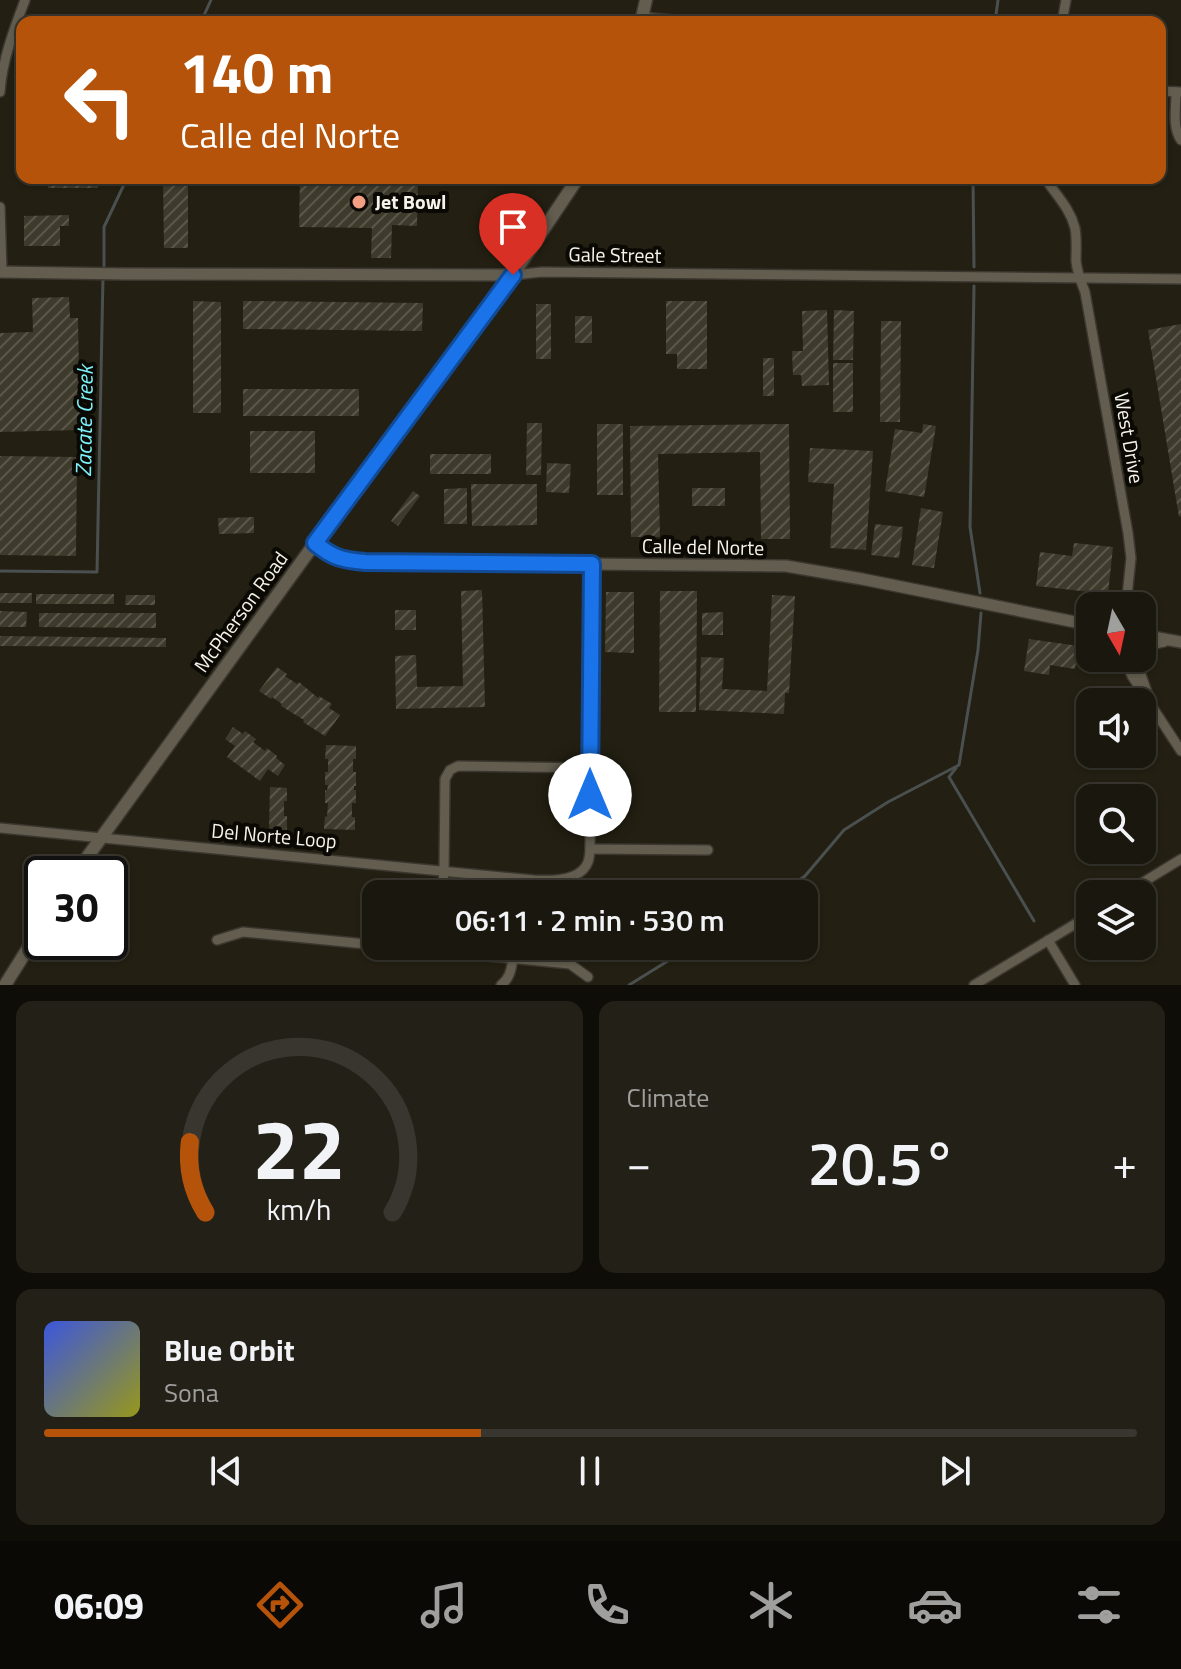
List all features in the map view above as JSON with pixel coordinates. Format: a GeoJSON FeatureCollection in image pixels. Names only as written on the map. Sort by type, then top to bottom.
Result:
{"type":"FeatureCollection","features":[{"type":"Feature","properties":{"kind":"main road","name":"McPherson Road"},"geometry":{"type":"LineString","coordinates":[[88,856],[513,275],[574,184]]}},
{"type":"Feature","properties":{"kind":"main road"},"geometry":{"type":"LineString","coordinates":[[5,985],[24,955]]}},
{"type":"Feature","properties":{"kind":"street"},"geometry":{"type":"LineString","coordinates":[[0,92],[16,24]]}},
{"type":"Feature","properties":{"kind":"street"},"geometry":{"type":"LineString","coordinates":[[1178,92],[1176,129],[1181,140]]}},
{"type":"Feature","properties":{"kind":"street","name":"West Drive"},"geometry":{"type":"LineString","coordinates":[[1050,184],[1063,202],[1074,226],[1079,277],[1085,292],[1128,533],[1131,567],[1128,592]]}},
{"type":"Feature","properties":{"kind":"street"},"geometry":{"type":"LineString","coordinates":[[0,207],[1,272]]}},
{"type":"Feature","properties":{"kind":"street","name":"Gale Street"},"geometry":{"type":"LineString","coordinates":[[1,272],[513,275],[542,272],[1181,279]]}},
{"type":"Feature","properties":{"kind":"street","name":"Calle del Norte"},"geometry":{"type":"LineString","coordinates":[[315,543],[329,555],[342,560],[365,562],[786,566],[1076,622]]}},
{"type":"Feature","properties":{"kind":"street"},"geometry":{"type":"LineString","coordinates":[[592,564],[590,849],[708,850]]}},
{"type":"Feature","properties":{"kind":"street"},"geometry":{"type":"LineString","coordinates":[[1156,711],[1181,751]]}},
{"type":"Feature","properties":{"kind":"street"},"geometry":{"type":"LineString","coordinates":[[443,880],[445,779],[450,770],[458,766],[591,768]]}},
{"type":"Feature","properties":{"kind":"street","name":"Del Norte Loop"},"geometry":{"type":"LineString","coordinates":[[0,828],[549,881],[584,869],[589,861],[590,849]]}},
{"type":"Feature","properties":{"kind":"street"},"geometry":{"type":"LineString","coordinates":[[1147,880],[1181,859]]}},
{"type":"Feature","properties":{"kind":"street"},"geometry":{"type":"LineString","coordinates":[[974,985],[1076,923]]}},
{"type":"Feature","properties":{"kind":"street"},"geometry":{"type":"LineString","coordinates":[[217,940],[243,932],[362,944]]}},
{"type":"Feature","properties":{"kind":"street"},"geometry":{"type":"LineString","coordinates":[[1048,940],[1075,985]]}},
{"type":"Feature","properties":{"kind":"street"},"geometry":{"type":"LineString","coordinates":[[501,985],[511,972],[513,960]]}},
{"type":"Feature","properties":{"kind":"street"},"geometry":{"type":"LineString","coordinates":[[524,960],[570,964],[588,977]]}},
{"type":"Feature","properties":{"kind":"building"},"geometry":{"type":"Polygon","coordinates":[[[48,184],[98,184],[98,188],[48,188],[48,184]]]}},
{"type":"Feature","properties":{"kind":"building"},"geometry":{"type":"Polygon","coordinates":[[[163,184],[188,184],[188,248],[164,248],[163,184]]]}},
{"type":"Feature","properties":{"kind":"building","name":"Jet Bowl"},"geometry":{"type":"Polygon","coordinates":[[[300,184],[418,184],[417,226],[392,225],[391,258],[371,258],[372,228],[299,227],[300,184]]]}},
{"type":"Feature","properties":{"kind":"building"},"geometry":{"type":"Polygon","coordinates":[[[69,215],[69,226],[60,226],[60,246],[24,246],[24,216],[69,215]]]}},
{"type":"Feature","properties":{"kind":"building"},"geometry":{"type":"Polygon","coordinates":[[[69,297],[70,318],[78,318],[80,430],[0,432],[0,333],[33,332],[32,298],[69,297]]]}},
{"type":"Feature","properties":{"kind":"building"},"geometry":{"type":"Polygon","coordinates":[[[193,301],[221,302],[221,413],[193,413],[193,301]]]}},
{"type":"Feature","properties":{"kind":"building"},"geometry":{"type":"Polygon","coordinates":[[[243,301],[423,303],[422,331],[243,329],[243,301]]]}},
{"type":"Feature","properties":{"kind":"building"},"geometry":{"type":"Polygon","coordinates":[[[666,301],[707,301],[707,369],[677,369],[677,354],[666,354],[666,301]]]}},
{"type":"Feature","properties":{"kind":"building"},"geometry":{"type":"Polygon","coordinates":[[[536,304],[551,304],[551,359],[536,359],[536,304]]]}},
{"type":"Feature","properties":{"kind":"building"},"geometry":{"type":"Polygon","coordinates":[[[827,310],[829,385],[802,386],[801,375],[793,375],[792,351],[803,351],[802,311],[827,310]]]}},
{"type":"Feature","properties":{"kind":"building"},"geometry":{"type":"Polygon","coordinates":[[[834,310],[854,311],[853,360],[833,360],[834,310]]]}},
{"type":"Feature","properties":{"kind":"building"},"geometry":{"type":"Polygon","coordinates":[[[575,316],[592,316],[592,343],[575,343],[575,316]]]}},
{"type":"Feature","properties":{"kind":"building"},"geometry":{"type":"Polygon","coordinates":[[[881,321],[901,321],[900,422],[880,422],[881,321]]]}},
{"type":"Feature","properties":{"kind":"building"},"geometry":{"type":"Polygon","coordinates":[[[1181,324],[1181,516],[1179,517],[1148,330],[1181,324]]]}},
{"type":"Feature","properties":{"kind":"building"},"geometry":{"type":"Polygon","coordinates":[[[763,358],[774,358],[774,396],[763,396],[763,358]]]}},
{"type":"Feature","properties":{"kind":"building"},"geometry":{"type":"Polygon","coordinates":[[[833,363],[853,363],[853,412],[833,412],[833,363]]]}},
{"type":"Feature","properties":{"kind":"building"},"geometry":{"type":"Polygon","coordinates":[[[243,389],[359,389],[359,416],[243,416],[243,389]]]}},
{"type":"Feature","properties":{"kind":"building"},"geometry":{"type":"Polygon","coordinates":[[[527,423],[542,423],[541,475],[526,475],[527,423]]]}},
{"type":"Feature","properties":{"kind":"building"},"geometry":{"type":"Polygon","coordinates":[[[597,424],[623,424],[623,495],[597,495],[597,424]]]}},
{"type":"Feature","properties":{"kind":"building"},"geometry":{"type":"Polygon","coordinates":[[[789,424],[790,539],[761,539],[760,452],[658,454],[660,537],[631,537],[630,426],[789,424]]]}},
{"type":"Feature","properties":{"kind":"building"},"geometry":{"type":"Polygon","coordinates":[[[923,424],[936,426],[924,497],[885,491],[895,429],[922,433],[923,424]]]}},
{"type":"Feature","properties":{"kind":"building"},"geometry":{"type":"Polygon","coordinates":[[[250,431],[315,431],[315,473],[250,473],[250,431]]]}},
{"type":"Feature","properties":{"kind":"building"},"geometry":{"type":"Polygon","coordinates":[[[810,448],[873,451],[866,550],[830,548],[834,484],[808,482],[810,448]]]}},
{"type":"Feature","properties":{"kind":"building"},"geometry":{"type":"Polygon","coordinates":[[[430,454],[491,454],[491,474],[430,474],[430,454]]]}},
{"type":"Feature","properties":{"kind":"building"},"geometry":{"type":"Polygon","coordinates":[[[0,456],[77,457],[76,556],[0,555],[0,456]]]}},
{"type":"Feature","properties":{"kind":"building"},"geometry":{"type":"Polygon","coordinates":[[[547,463],[571,464],[569,493],[546,492],[547,463]]]}},
{"type":"Feature","properties":{"kind":"building"},"geometry":{"type":"Polygon","coordinates":[[[471,484],[537,484],[537,525],[472,526],[471,484]]]}},
{"type":"Feature","properties":{"kind":"building"},"geometry":{"type":"Polygon","coordinates":[[[467,488],[467,524],[444,524],[444,489],[467,488]]]}},
{"type":"Feature","properties":{"kind":"building"},"geometry":{"type":"Polygon","coordinates":[[[692,488],[725,488],[725,506],[692,506],[692,488]]]}},
{"type":"Feature","properties":{"kind":"building"},"geometry":{"type":"Polygon","coordinates":[[[413,491],[420,496],[398,526],[391,521],[413,491]]]}},
{"type":"Feature","properties":{"kind":"building"},"geometry":{"type":"Polygon","coordinates":[[[921,508],[943,512],[934,568],[912,565],[921,508]]]}},
{"type":"Feature","properties":{"kind":"building"},"geometry":{"type":"Polygon","coordinates":[[[254,517],[254,533],[219,534],[218,518],[254,517]]]}},
{"type":"Feature","properties":{"kind":"building"},"geometry":{"type":"Polygon","coordinates":[[[875,524],[903,527],[899,558],[871,555],[875,524]]]}},
{"type":"Feature","properties":{"kind":"building"},"geometry":{"type":"Polygon","coordinates":[[[1074,543],[1113,547],[1108,592],[1036,586],[1040,552],[1072,556],[1074,543]]]}},
{"type":"Feature","properties":{"kind":"building"},"geometry":{"type":"Polygon","coordinates":[[[482,590],[485,707],[396,709],[395,656],[416,655],[417,687],[463,686],[461,591],[482,590]]]}},
{"type":"Feature","properties":{"kind":"building"},"geometry":{"type":"Polygon","coordinates":[[[660,591],[697,591],[696,712],[659,712],[660,591]]]}},
{"type":"Feature","properties":{"kind":"building"},"geometry":{"type":"Polygon","coordinates":[[[606,592],[634,592],[634,653],[605,652],[606,592]]]}},
{"type":"Feature","properties":{"kind":"building"},"geometry":{"type":"Polygon","coordinates":[[[0,593],[32,593],[32,603],[0,603],[0,593]]]}},
{"type":"Feature","properties":{"kind":"building"},"geometry":{"type":"Polygon","coordinates":[[[36,594],[114,594],[114,604],[36,604],[36,594]]]}},
{"type":"Feature","properties":{"kind":"building"},"geometry":{"type":"Polygon","coordinates":[[[126,595],[155,595],[155,605],[125,605],[126,595]]]}},
{"type":"Feature","properties":{"kind":"building"},"geometry":{"type":"Polygon","coordinates":[[[772,595],[795,596],[789,693],[785,693],[784,714],[699,710],[701,657],[724,658],[722,689],[767,691],[772,595]]]}},
{"type":"Feature","properties":{"kind":"building"},"geometry":{"type":"Polygon","coordinates":[[[395,610],[416,610],[416,630],[395,630],[395,610]]]}},
{"type":"Feature","properties":{"kind":"building"},"geometry":{"type":"Polygon","coordinates":[[[0,611],[27,612],[26,627],[0,627],[0,611]]]}},
{"type":"Feature","properties":{"kind":"building"},"geometry":{"type":"Polygon","coordinates":[[[723,612],[723,635],[702,635],[702,613],[723,612]]]}},
{"type":"Feature","properties":{"kind":"building"},"geometry":{"type":"Polygon","coordinates":[[[39,613],[156,613],[156,628],[39,627],[39,613]]]}},
{"type":"Feature","properties":{"kind":"building"},"geometry":{"type":"Polygon","coordinates":[[[0,636],[166,638],[166,647],[0,646],[0,636]]]}},
{"type":"Feature","properties":{"kind":"building"},"geometry":{"type":"Polygon","coordinates":[[[1029,639],[1076,646],[1075,669],[1050,665],[1049,675],[1024,671],[1029,639]]]}},
{"type":"Feature","properties":{"kind":"building"},"geometry":{"type":"Polygon","coordinates":[[[277,667],[287,674],[285,676],[332,704],[329,708],[340,715],[325,736],[259,691],[277,667]]]}},
{"type":"Feature","properties":{"kind":"building"},"geometry":{"type":"Polygon","coordinates":[[[233,727],[243,734],[245,731],[256,739],[253,742],[277,756],[285,765],[278,776],[268,769],[260,781],[227,757],[235,746],[225,739],[233,727]]]}},
{"type":"Feature","properties":{"kind":"building"},"geometry":{"type":"Polygon","coordinates":[[[326,745],[356,746],[353,772],[356,772],[356,803],[352,803],[355,830],[324,829],[328,803],[325,803],[328,785],[325,785],[325,772],[328,772],[326,745]]]}},
{"type":"Feature","properties":{"kind":"building"},"geometry":{"type":"Polygon","coordinates":[[[270,787],[287,788],[284,816],[287,816],[287,830],[269,830],[270,787]]]}},
{"type":"Feature","properties":{"kind":"waterway","name":"Zacate Creek"},"geometry":{"type":"LineString","coordinates":[[204,16],[211,0]]}},
{"type":"Feature","properties":{"kind":"waterway"},"geometry":{"type":"LineString","coordinates":[[996,16],[998,0]]}},
{"type":"Feature","properties":{"kind":"waterway","name":"Zacate Creek"},"geometry":{"type":"LineString","coordinates":[[104,270],[104,227],[124,184]]}},
{"type":"Feature","properties":{"kind":"waterway"},"geometry":{"type":"LineString","coordinates":[[973,184],[974,267]]}},
{"type":"Feature","properties":{"kind":"waterway","name":"Zacate Creek"},"geometry":{"type":"LineString","coordinates":[[0,571],[97,572],[103,277]]}},
{"type":"Feature","properties":{"kind":"waterway"},"geometry":{"type":"LineString","coordinates":[[974,286],[970,527],[980,593]]}},
{"type":"Feature","properties":{"kind":"waterway"},"geometry":{"type":"LineString","coordinates":[[799,880],[844,830],[888,802],[959,765],[981,613]]}},
{"type":"Feature","properties":{"kind":"waterway"},"geometry":{"type":"LineString","coordinates":[[956,768],[949,777],[1034,921]]}},
{"type":"Feature","properties":{"kind":"waterway"},"geometry":{"type":"LineString","coordinates":[[629,985],[669,960]]}},
{"type":"Feature","properties":{"kind":"place","name":"Jet Bowl"},"geometry":{"type":"Point","coordinates":[359,202]}},
{"type":"Feature","properties":{"kind":"route"},"geometry":{"type":"LineString","coordinates":[[513,275],[315,543],[329,555],[342,560],[365,562],[592,564],[590,795]]}}]}
